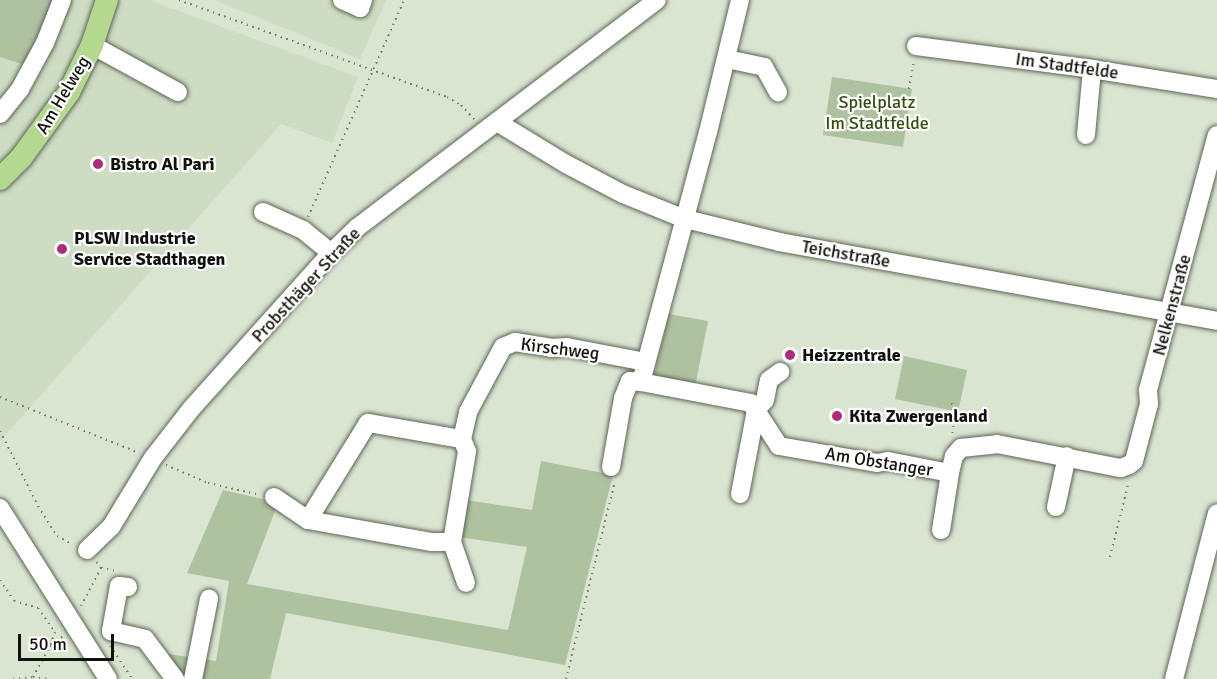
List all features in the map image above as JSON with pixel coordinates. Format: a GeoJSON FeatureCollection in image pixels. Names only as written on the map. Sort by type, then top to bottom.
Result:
{"type":"FeatureCollection","features":[{"type":"Feature","properties":{"kind":"main road","name":"Am Helweg"},"geometry":{"type":"LineString","coordinates":[[0,179],[21,158],[48,124],[69,92],[92,45],[105,0]]}},
{"type":"Feature","properties":{"kind":"street"},"geometry":{"type":"LineString","coordinates":[[0,114],[20,89],[30,71],[45,43],[62,0]]}},
{"type":"Feature","properties":{"kind":"street"},"geometry":{"type":"LineString","coordinates":[[342,0],[360,8],[363,0]]}},
{"type":"Feature","properties":{"kind":"street","name":"Probsthäger Straße"},"geometry":{"type":"LineString","coordinates":[[87,550],[111,527],[153,458],[192,409],[358,227],[657,0]]}},
{"type":"Feature","properties":{"kind":"street"},"geometry":{"type":"LineString","coordinates":[[641,382],[740,0]]}},
{"type":"Feature","properties":{"kind":"street"},"geometry":{"type":"LineString","coordinates":[[92,45],[177,92]]}},
{"type":"Feature","properties":{"kind":"street","name":"Im Stadtfelde"},"geometry":{"type":"LineString","coordinates":[[916,46],[1092,69],[1217,89]]}},
{"type":"Feature","properties":{"kind":"street"},"geometry":{"type":"LineString","coordinates":[[726,59],[764,67],[778,92]]}},
{"type":"Feature","properties":{"kind":"street"},"geometry":{"type":"LineString","coordinates":[[1086,135],[1092,69]]}},
{"type":"Feature","properties":{"kind":"street","name":"Teichstraße"},"geometry":{"type":"LineString","coordinates":[[491,126],[623,194],[685,219],[779,242],[1217,321]]}},
{"type":"Feature","properties":{"kind":"street","name":"Nelkenstraße"},"geometry":{"type":"LineString","coordinates":[[1125,466],[1137,449],[1149,404],[1148,390],[1216,141]]}},
{"type":"Feature","properties":{"kind":"street"},"geometry":{"type":"LineString","coordinates":[[263,212],[303,230],[331,254]]}},
{"type":"Feature","properties":{"kind":"street","name":"Kirschweg"},"geometry":{"type":"LineString","coordinates":[[466,583],[452,542],[467,451],[462,439],[468,412],[503,347],[515,342],[551,348],[567,347],[646,362]]}},
{"type":"Feature","properties":{"kind":"street"},"geometry":{"type":"LineString","coordinates":[[740,494],[756,410],[765,400],[769,380],[780,372]]}},
{"type":"Feature","properties":{"kind":"street"},"geometry":{"type":"LineString","coordinates":[[611,467],[623,398],[630,381],[751,403],[779,446]]}},
{"type":"Feature","properties":{"kind":"street"},"geometry":{"type":"LineString","coordinates":[[308,520],[368,423],[462,439]]}},
{"type":"Feature","properties":{"kind":"street","name":"Am Obstanger"},"geometry":{"type":"LineString","coordinates":[[750,440],[877,463],[888,461],[951,473],[954,456],[961,448]]}},
{"type":"Feature","properties":{"kind":"street"},"geometry":{"type":"LineString","coordinates":[[961,448],[997,444],[1125,466]]}},
{"type":"Feature","properties":{"kind":"street"},"geometry":{"type":"LineString","coordinates":[[1056,507],[1067,456]]}},
{"type":"Feature","properties":{"kind":"street"},"geometry":{"type":"LineString","coordinates":[[940,530],[951,473]]}},
{"type":"Feature","properties":{"kind":"street"},"geometry":{"type":"LineString","coordinates":[[274,497],[308,520],[432,542],[452,542]]}},
{"type":"Feature","properties":{"kind":"street"},"geometry":{"type":"LineString","coordinates":[[0,508],[108,679]]}},
{"type":"Feature","properties":{"kind":"street"},"geometry":{"type":"LineString","coordinates":[[1174,679],[1217,515]]}},
{"type":"Feature","properties":{"kind":"street"},"geometry":{"type":"LineString","coordinates":[[128,587],[119,585],[111,632],[145,639],[175,679]]}},
{"type":"Feature","properties":{"kind":"street"},"geometry":{"type":"LineString","coordinates":[[193,679],[209,599]]}},
{"type":"Feature","properties":{"kind":"path"},"geometry":{"type":"LineString","coordinates":[[179,0],[371,72],[447,97],[491,126]]}},
{"type":"Feature","properties":{"kind":"path"},"geometry":{"type":"LineString","coordinates":[[303,230],[404,0]]}},
{"type":"Feature","properties":{"kind":"path"},"geometry":{"type":"LineString","coordinates":[[909,89],[916,46]]}},
{"type":"Feature","properties":{"kind":"path"},"geometry":{"type":"LineString","coordinates":[[0,398],[153,458],[208,483],[274,497]]}},
{"type":"Feature","properties":{"kind":"path"},"geometry":{"type":"LineString","coordinates":[[951,403],[956,408],[951,436],[961,448]]}},
{"type":"Feature","properties":{"kind":"path"},"geometry":{"type":"LineString","coordinates":[[0,430],[38,506],[57,536],[65,542],[87,550],[101,568],[82,601],[80,608],[84,613]]}},
{"type":"Feature","properties":{"kind":"path"},"geometry":{"type":"LineString","coordinates":[[1110,557],[1129,482],[1125,466]]}},
{"type":"Feature","properties":{"kind":"path"},"geometry":{"type":"LineString","coordinates":[[566,679],[616,478],[611,467]]}},
{"type":"Feature","properties":{"kind":"path"},"geometry":{"type":"LineString","coordinates":[[0,580],[14,601],[38,608],[55,632],[33,676]]}},
{"type":"Feature","properties":{"kind":"path"},"geometry":{"type":"LineString","coordinates":[[50,646],[58,643],[62,635]]}},
{"type":"Feature","properties":{"kind":"path"},"geometry":{"type":"LineString","coordinates":[[13,679],[33,676],[49,679]]}},
{"type":"Feature","properties":{"kind":"shaded area"},"geometry":{"type":"Polygon","coordinates":[[[0,0],[149,0],[358,77],[332,143],[281,124],[0,441],[0,0]]]}},
{"type":"Feature","properties":{"kind":"shaded area"},"geometry":{"type":"Polygon","coordinates":[[[215,0],[386,0],[360,59],[215,0]]]}},
{"type":"Feature","properties":{"kind":"green space"},"geometry":{"type":"Polygon","coordinates":[[[0,0],[55,0],[25,65],[0,57],[0,0]]]}},
{"type":"Feature","properties":{"kind":"green space","name":"Spielplatz Im Stadtfelde"},"geometry":{"type":"Polygon","coordinates":[[[832,77],[912,89],[903,147],[823,135],[832,77]]]}},
{"type":"Feature","properties":{"kind":"green space"},"geometry":{"type":"Polygon","coordinates":[[[669,314],[708,321],[695,387],[654,376],[669,314]]]}},
{"type":"Feature","properties":{"kind":"green space"},"geometry":{"type":"Polygon","coordinates":[[[904,356],[967,370],[958,412],[895,399],[904,356]]]}},
{"type":"Feature","properties":{"kind":"green space"},"geometry":{"type":"Polygon","coordinates":[[[541,461],[613,475],[565,665],[286,613],[270,679],[181,679],[161,653],[216,661],[229,581],[187,573],[223,490],[271,501],[277,506],[247,584],[508,630],[527,547],[459,537],[466,500],[532,510],[541,461]]]}},
{"type":"Feature","properties":{"kind":"place","name":"Bistro Al Pari"},"geometry":{"type":"Point","coordinates":[98,164]}},
{"type":"Feature","properties":{"kind":"place","name":"PLSW Industrie Service Stadthagen"},"geometry":{"type":"Point","coordinates":[62,249]}},
{"type":"Feature","properties":{"kind":"place","name":"Heizzentrale"},"geometry":{"type":"Point","coordinates":[790,355]}},
{"type":"Feature","properties":{"kind":"place","name":"Kita Zwergenland"},"geometry":{"type":"Point","coordinates":[837,416]}}]}
